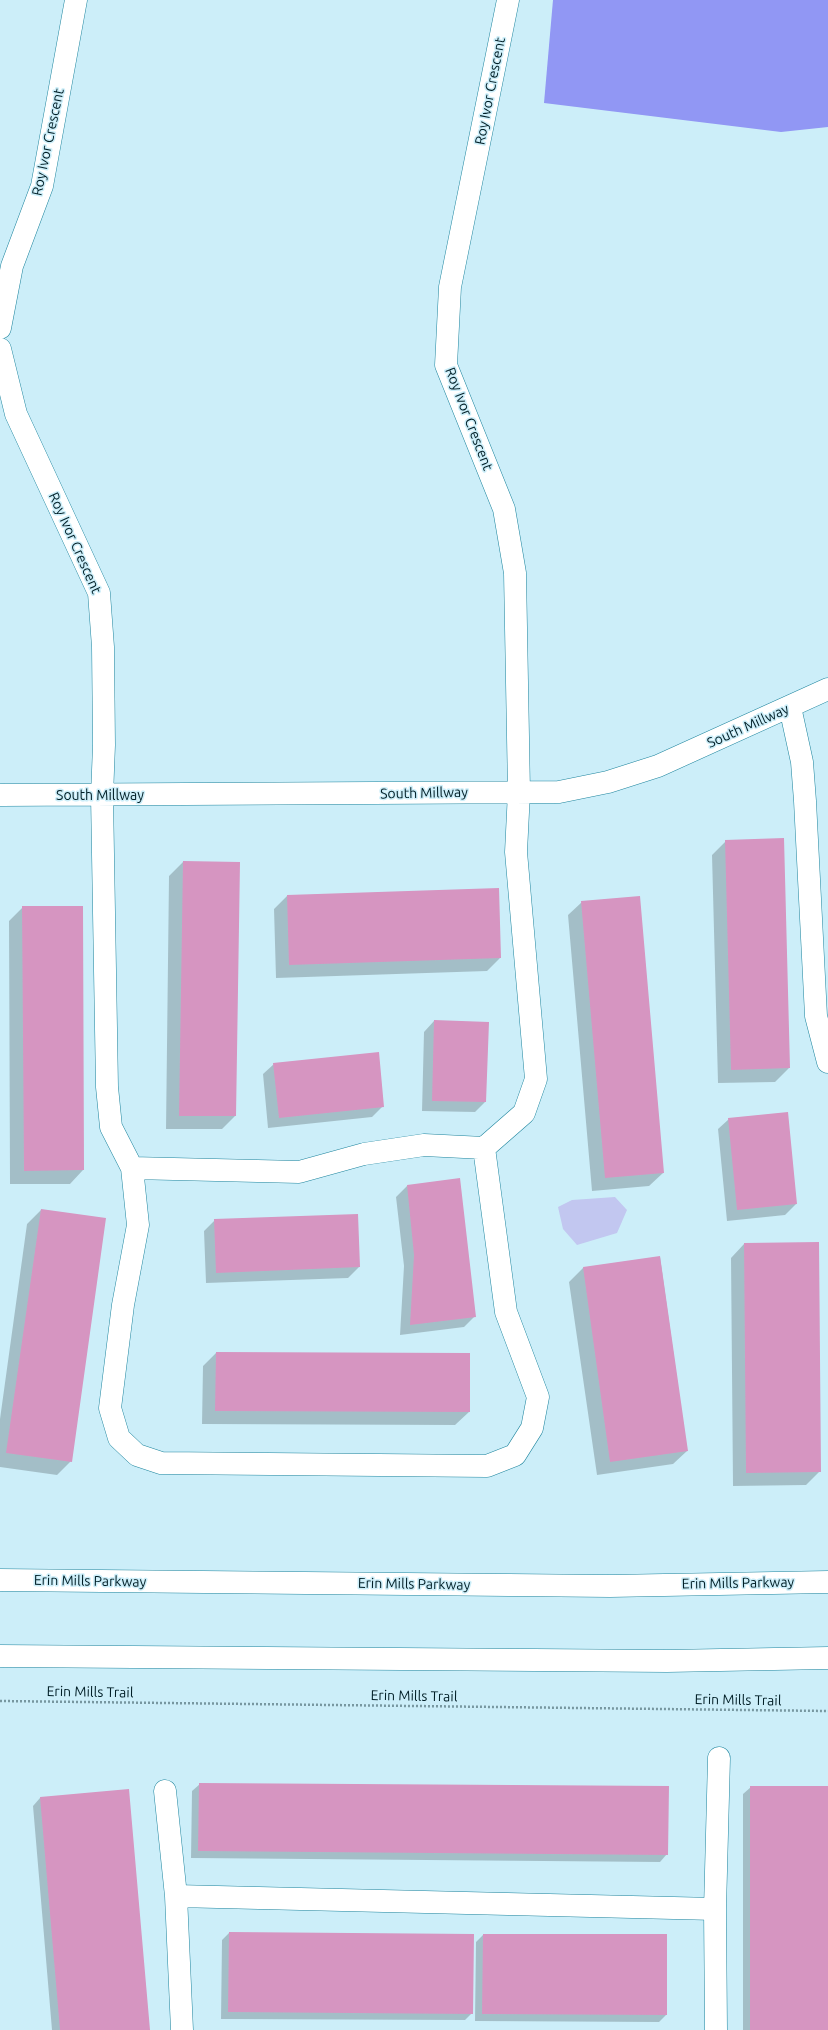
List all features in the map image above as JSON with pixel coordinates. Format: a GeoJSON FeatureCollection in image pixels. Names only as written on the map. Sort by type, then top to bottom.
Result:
{"type":"FeatureCollection","features":[{"type":"Feature","properties":{"kind":"street","name":"Roy Ivor Crescent"},"geometry":{"type":"LineString","coordinates":[[0,328],[12,266],[42,186],[76,0]]}},
{"type":"Feature","properties":{"kind":"street","name":"Roy Ivor Crescent"},"geometry":{"type":"LineString","coordinates":[[484,1148],[524,1112],[536,1079],[516,852],[519,792],[514,573],[504,509],[446,365],[450,287],[508,0]]}},
{"type":"Feature","properties":{"kind":"street","name":"Roy Ivor Crescent"},"geometry":{"type":"LineString","coordinates":[[0,349],[16,414],[99,593],[103,647],[104,745],[102,796],[107,1087],[111,1127],[132,1168]]}},
{"type":"Feature","properties":{"kind":"street","name":"South Millway"},"geometry":{"type":"LineString","coordinates":[[0,795],[102,796],[559,792],[608,782],[658,766],[828,689]]}},
{"type":"Feature","properties":{"kind":"street"},"geometry":{"type":"LineString","coordinates":[[790,707],[802,762],[816,1016],[828,1062]]}},
{"type":"Feature","properties":{"kind":"street"},"geometry":{"type":"LineString","coordinates":[[424,1145],[484,1148],[506,1312],[538,1397],[532,1428],[514,1455],[487,1466],[161,1463],[137,1455],[119,1438],[110,1408],[123,1305],[138,1225],[132,1168],[299,1172],[364,1154],[424,1145]]}},
{"type":"Feature","properties":{"kind":"street","name":"Erin Mills Parkway"},"geometry":{"type":"LineString","coordinates":[[0,1580],[610,1586],[828,1582]]}},
{"type":"Feature","properties":{"kind":"street"},"geometry":{"type":"LineString","coordinates":[[0,1656],[667,1661],[828,1658]]}},
{"type":"Feature","properties":{"kind":"street"},"geometry":{"type":"LineString","coordinates":[[716,2030],[715,1909],[718,1758]]}},
{"type":"Feature","properties":{"kind":"street"},"geometry":{"type":"LineString","coordinates":[[165,1791],[176,1896],[182,2030]]}},
{"type":"Feature","properties":{"kind":"street"},"geometry":{"type":"LineString","coordinates":[[176,1896],[715,1909]]}},
{"type":"Feature","properties":{"kind":"path","name":"Erin Mills Trail"},"geometry":{"type":"LineString","coordinates":[[0,1701],[828,1711]]}},
{"type":"Feature","properties":{"kind":"shaded area"},"geometry":{"type":"Polygon","coordinates":[[[553,0],[828,0],[828,127],[781,132],[544,103],[553,0]]]}},
{"type":"Feature","properties":{"kind":"shaded area"},"geometry":{"type":"Polygon","coordinates":[[[615,1197],[627,1210],[617,1233],[577,1245],[563,1229],[558,1207],[572,1200],[615,1197]]]}},
{"type":"Feature","properties":{"kind":"building"},"geometry":{"type":"Polygon","coordinates":[[[784,838],[790,1068],[731,1070],[725,840],[784,838]]]}},
{"type":"Feature","properties":{"kind":"building"},"geometry":{"type":"Polygon","coordinates":[[[183,861],[240,862],[236,1116],[179,1116],[183,861]]]}},
{"type":"Feature","properties":{"kind":"building"},"geometry":{"type":"Polygon","coordinates":[[[499,888],[501,958],[289,965],[287,895],[499,888]]]}},
{"type":"Feature","properties":{"kind":"building"},"geometry":{"type":"Polygon","coordinates":[[[640,896],[664,1173],[605,1178],[581,901],[640,896]]]}},
{"type":"Feature","properties":{"kind":"building"},"geometry":{"type":"Polygon","coordinates":[[[22,906],[83,906],[84,1170],[24,1171],[22,906]]]}},
{"type":"Feature","properties":{"kind":"building"},"geometry":{"type":"Polygon","coordinates":[[[434,1020],[489,1022],[486,1102],[432,1101],[434,1020]]]}},
{"type":"Feature","properties":{"kind":"building"},"geometry":{"type":"Polygon","coordinates":[[[379,1052],[384,1107],[279,1118],[273,1063],[379,1052]]]}},
{"type":"Feature","properties":{"kind":"building"},"geometry":{"type":"Polygon","coordinates":[[[788,1112],[797,1204],[737,1210],[728,1118],[788,1112]]]}},
{"type":"Feature","properties":{"kind":"building"},"geometry":{"type":"Polygon","coordinates":[[[460,1178],[476,1317],[410,1325],[414,1255],[407,1185],[460,1178]]]}},
{"type":"Feature","properties":{"kind":"building"},"geometry":{"type":"Polygon","coordinates":[[[41,1209],[106,1218],[72,1462],[6,1453],[41,1209]]]}},
{"type":"Feature","properties":{"kind":"building"},"geometry":{"type":"Polygon","coordinates":[[[358,1214],[360,1267],[216,1273],[214,1219],[358,1214]]]}},
{"type":"Feature","properties":{"kind":"building"},"geometry":{"type":"Polygon","coordinates":[[[819,1242],[821,1472],[746,1473],[744,1243],[819,1242]]]}},
{"type":"Feature","properties":{"kind":"building"},"geometry":{"type":"Polygon","coordinates":[[[660,1256],[688,1451],[610,1462],[583,1267],[660,1256]]]}},
{"type":"Feature","properties":{"kind":"building"},"geometry":{"type":"Polygon","coordinates":[[[216,1352],[470,1353],[470,1412],[215,1411],[216,1352]]]}},
{"type":"Feature","properties":{"kind":"building"},"geometry":{"type":"Polygon","coordinates":[[[199,1783],[669,1786],[668,1855],[198,1851],[199,1783]]]}},
{"type":"Feature","properties":{"kind":"building"},"geometry":{"type":"Polygon","coordinates":[[[750,1786],[828,1786],[828,2030],[750,2030],[750,1786]]]}},
{"type":"Feature","properties":{"kind":"building"},"geometry":{"type":"Polygon","coordinates":[[[129,1789],[150,2030],[60,2030],[40,1797],[129,1789]]]}},
{"type":"Feature","properties":{"kind":"building"},"geometry":{"type":"Polygon","coordinates":[[[229,1932],[474,1934],[473,2014],[228,2012],[229,1932]]]}},
{"type":"Feature","properties":{"kind":"building"},"geometry":{"type":"Polygon","coordinates":[[[483,1934],[667,1934],[667,2015],[482,2014],[483,1934]]]}}]}
